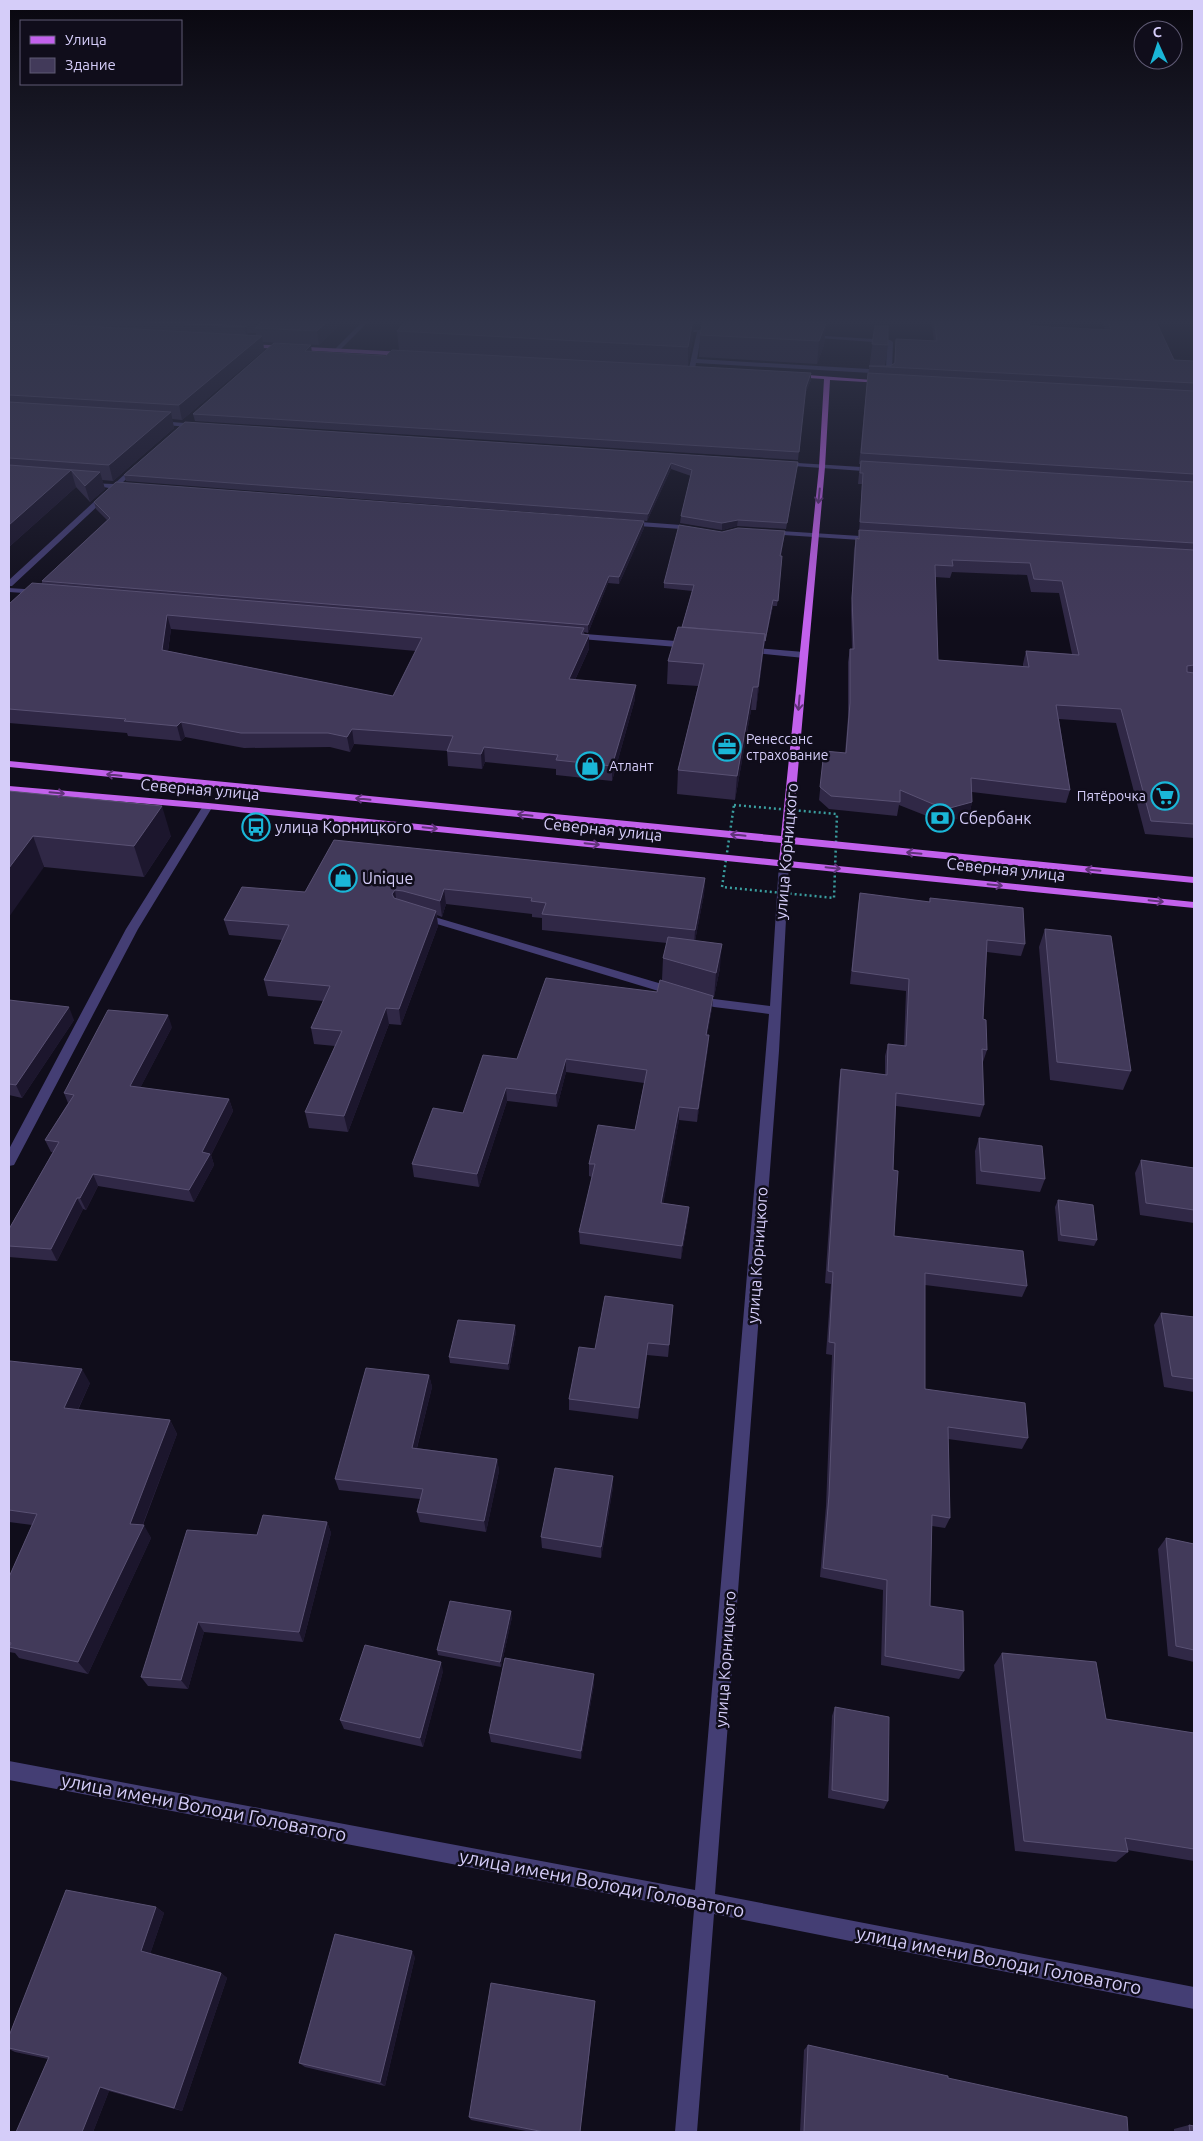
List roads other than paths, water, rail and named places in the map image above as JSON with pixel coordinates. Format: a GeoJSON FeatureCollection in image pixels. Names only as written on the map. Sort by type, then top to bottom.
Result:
{"type":"FeatureCollection","features":[{"type":"Feature","properties":{"kind":"main road","name":"улица Корницкого"},"geometry":{"type":"LineString","coordinates":[[784,863],[816,535],[825,419]]}},
{"type":"Feature","properties":{"kind":"main road","name":"Северная улица"},"geometry":{"type":"LineString","coordinates":[[9,764],[1194,880]]}},
{"type":"Feature","properties":{"kind":"main road","name":"Северная улица"},"geometry":{"type":"LineString","coordinates":[[9,789],[208,806],[1194,905]]}},
{"type":"Feature","properties":{"kind":"street"},"geometry":{"type":"LineString","coordinates":[[176,431],[190,419]]}},
{"type":"Feature","properties":{"kind":"street"},"geometry":{"type":"LineString","coordinates":[[148,423],[203,426]]}},
{"type":"Feature","properties":{"kind":"street"},"geometry":{"type":"LineString","coordinates":[[9,584],[142,462]]}},
{"type":"Feature","properties":{"kind":"street"},"geometry":{"type":"LineString","coordinates":[[778,464],[882,470]]}},
{"type":"Feature","properties":{"kind":"street"},"geometry":{"type":"LineString","coordinates":[[84,484],[138,488]]}},
{"type":"Feature","properties":{"kind":"street"},"geometry":{"type":"LineString","coordinates":[[622,523],[681,527],[702,531]]}},
{"type":"Feature","properties":{"kind":"street"},"geometry":{"type":"LineString","coordinates":[[757,531],[880,539]]}},
{"type":"Feature","properties":{"kind":"street"},"geometry":{"type":"LineString","coordinates":[[9,590],[48,593]]}},
{"type":"Feature","properties":{"kind":"street"},"geometry":{"type":"LineString","coordinates":[[566,635],[695,646]]}},
{"type":"Feature","properties":{"kind":"street"},"geometry":{"type":"LineString","coordinates":[[734,649],[804,654]]}},
{"type":"Feature","properties":{"kind":"street"},"geometry":{"type":"LineString","coordinates":[[9,1161],[132,929],[208,806]]}},
{"type":"Feature","properties":{"kind":"street","name":"улица Корницкого"},"geometry":{"type":"LineString","coordinates":[[686,2132],[706,1902],[775,1011],[784,863]]}},
{"type":"Feature","properties":{"kind":"street"},"geometry":{"type":"LineString","coordinates":[[410,913],[714,1003],[775,1011]]}},
{"type":"Feature","properties":{"kind":"street","name":"улица имени Володи Головатого"},"geometry":{"type":"LineString","coordinates":[[9,1770],[706,1902],[1194,1998]]}},
{"type":"Feature","properties":{"kind":"place","name":"Ренессанс страхование"},"geometry":{"type":"Point","coordinates":[727,747]}},
{"type":"Feature","properties":{"kind":"place","name":"Атлант"},"geometry":{"type":"Point","coordinates":[590,766]}},
{"type":"Feature","properties":{"kind":"place","name":"Пятёрочка"},"geometry":{"type":"Point","coordinates":[1165,796]}},
{"type":"Feature","properties":{"kind":"place","name":"Сбербанк"},"geometry":{"type":"Point","coordinates":[940,818]}},
{"type":"Feature","properties":{"kind":"place","name":"улица Корницкого"},"geometry":{"type":"Point","coordinates":[256,827]}},
{"type":"Feature","properties":{"kind":"place","name":"Unique"},"geometry":{"type":"Point","coordinates":[343,878]}}]}
